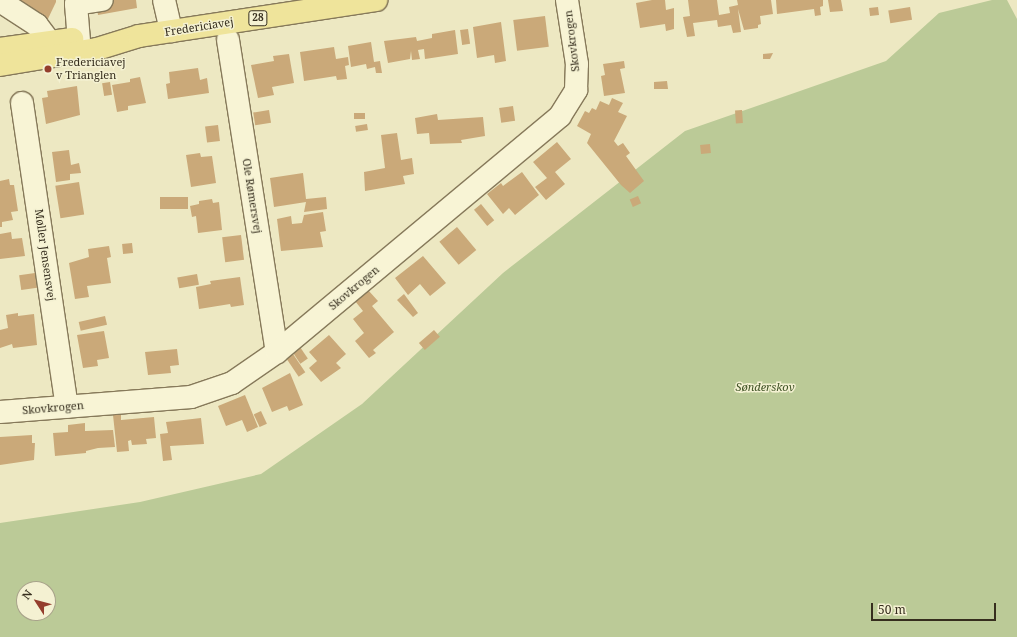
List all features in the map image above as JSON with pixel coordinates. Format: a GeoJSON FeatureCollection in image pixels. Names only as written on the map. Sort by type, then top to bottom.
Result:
{"type":"FeatureCollection","features":[{"type":"Feature","properties":{"kind":"main road","name":"Fredericiavej"},"geometry":{"type":"LineString","coordinates":[[0,65],[79,45],[376,0]]}},
{"type":"Feature","properties":{"kind":"main road","name":"Fredericiavej"},"geometry":{"type":"LineString","coordinates":[[0,49],[50,42],[79,45]]}},
{"type":"Feature","properties":{"kind":"street"},"geometry":{"type":"LineString","coordinates":[[79,45],[76,4],[102,0]]}},
{"type":"Feature","properties":{"kind":"street"},"geometry":{"type":"LineString","coordinates":[[164,0],[171,31]]}},
{"type":"Feature","properties":{"kind":"street","name":"Skovkrogen"},"geometry":{"type":"LineString","coordinates":[[0,412],[191,397],[232,383],[277,352],[560,116],[576,90],[576,64],[567,0]]}},
{"type":"Feature","properties":{"kind":"street"},"geometry":{"type":"LineString","coordinates":[[0,1],[37,25],[50,42]]}},
{"type":"Feature","properties":{"kind":"street","name":"Ole Rømersvej"},"geometry":{"type":"LineString","coordinates":[[228,40],[277,352]]}},
{"type":"Feature","properties":{"kind":"street","name":"Møller Jensensvej"},"geometry":{"type":"LineString","coordinates":[[22,103],[67,407]]}},
{"type":"Feature","properties":{"kind":"green space","name":"Sønderskov"},"geometry":{"type":"Polygon","coordinates":[[[992,0],[1007,0],[1017,19],[1017,637],[0,637],[0,523],[140,502],[261,474],[362,404],[503,273],[685,131],[886,61],[939,13],[992,0]]]}},
{"type":"Feature","properties":{"kind":"building"},"geometry":{"type":"Polygon","coordinates":[[[4,0],[56,0],[56,2],[45,25],[4,0]]]}},
{"type":"Feature","properties":{"kind":"building"},"geometry":{"type":"Polygon","coordinates":[[[96,0],[136,0],[137,8],[98,15],[96,0]]]}},
{"type":"Feature","properties":{"kind":"building"},"geometry":{"type":"Polygon","coordinates":[[[652,0],[665,0],[666,10],[674,8],[674,29],[666,31],[665,24],[640,28],[636,3],[652,0]]]}},
{"type":"Feature","properties":{"kind":"building"},"geometry":{"type":"Polygon","coordinates":[[[688,0],[717,0],[719,15],[730,13],[729,7],[738,5],[737,0],[771,0],[773,14],[760,16],[761,24],[758,25],[758,28],[744,30],[738,9],[741,32],[733,33],[731,25],[718,27],[717,20],[693,23],[695,36],[687,37],[683,17],[690,16],[688,0]]]}},
{"type":"Feature","properties":{"kind":"building"},"geometry":{"type":"Polygon","coordinates":[[[776,0],[823,0],[823,6],[820,7],[821,15],[815,16],[814,9],[777,14],[776,0]]]}},
{"type":"Feature","properties":{"kind":"building"},"geometry":{"type":"Polygon","coordinates":[[[828,0],[841,0],[843,11],[830,12],[828,0]]]}},
{"type":"Feature","properties":{"kind":"building"},"geometry":{"type":"Polygon","coordinates":[[[878,7],[879,15],[870,16],[869,8],[878,7]]]}},
{"type":"Feature","properties":{"kind":"building"},"geometry":{"type":"Polygon","coordinates":[[[910,7],[912,20],[890,23],[888,10],[910,7]]]}},
{"type":"Feature","properties":{"kind":"building"},"geometry":{"type":"Polygon","coordinates":[[[545,16],[549,47],[517,51],[513,20],[545,16]]]}},
{"type":"Feature","properties":{"kind":"building"},"geometry":{"type":"Polygon","coordinates":[[[501,22],[506,61],[495,63],[494,55],[477,58],[473,27],[501,22]]]}},
{"type":"Feature","properties":{"kind":"building"},"geometry":{"type":"Polygon","coordinates":[[[468,29],[470,44],[462,45],[460,30],[468,29]]]}},
{"type":"Feature","properties":{"kind":"building"},"geometry":{"type":"Polygon","coordinates":[[[455,30],[458,54],[425,59],[424,49],[418,50],[420,59],[412,60],[411,51],[410,59],[388,63],[384,41],[416,37],[417,41],[432,38],[432,34],[455,30]]]}},
{"type":"Feature","properties":{"kind":"building"},"geometry":{"type":"Polygon","coordinates":[[[371,42],[374,62],[380,61],[382,73],[376,73],[375,67],[367,69],[366,64],[351,67],[348,46],[371,42]]]}},
{"type":"Feature","properties":{"kind":"building"},"geometry":{"type":"Polygon","coordinates":[[[334,47],[336,59],[348,57],[349,65],[345,66],[347,79],[337,80],[336,76],[304,81],[300,52],[334,47]]]}},
{"type":"Feature","properties":{"kind":"building"},"geometry":{"type":"Polygon","coordinates":[[[773,53],[770,59],[763,59],[763,54],[773,53]]]}},
{"type":"Feature","properties":{"kind":"building"},"geometry":{"type":"Polygon","coordinates":[[[289,54],[294,83],[272,87],[274,95],[258,98],[251,65],[274,61],[273,56],[289,54]]]}},
{"type":"Feature","properties":{"kind":"building"},"geometry":{"type":"Polygon","coordinates":[[[624,61],[625,68],[620,69],[625,93],[604,96],[601,76],[605,75],[603,64],[624,61]]]}},
{"type":"Feature","properties":{"kind":"building"},"geometry":{"type":"Polygon","coordinates":[[[198,68],[200,80],[207,78],[209,93],[168,99],[166,84],[170,83],[169,72],[198,68]]]}},
{"type":"Feature","properties":{"kind":"building"},"geometry":{"type":"Polygon","coordinates":[[[140,77],[146,103],[128,106],[128,110],[117,112],[112,85],[130,82],[130,79],[140,77]]]}},
{"type":"Feature","properties":{"kind":"building"},"geometry":{"type":"Polygon","coordinates":[[[667,81],[668,89],[654,89],[654,82],[667,81]]]}},
{"type":"Feature","properties":{"kind":"building"},"geometry":{"type":"Polygon","coordinates":[[[110,82],[112,95],[104,96],[102,83],[110,82]]]}},
{"type":"Feature","properties":{"kind":"building"},"geometry":{"type":"Polygon","coordinates":[[[77,86],[80,115],[46,124],[42,98],[48,97],[47,91],[77,86]]]}},
{"type":"Feature","properties":{"kind":"building"},"geometry":{"type":"Polygon","coordinates":[[[612,98],[623,103],[618,112],[627,116],[614,141],[618,146],[623,143],[630,153],[626,156],[644,181],[630,193],[621,185],[587,143],[591,134],[577,126],[585,111],[589,113],[592,108],[596,110],[600,101],[609,105],[612,98]]]}},
{"type":"Feature","properties":{"kind":"building"},"geometry":{"type":"Polygon","coordinates":[[[513,106],[515,121],[501,123],[499,108],[513,106]]]}},
{"type":"Feature","properties":{"kind":"building"},"geometry":{"type":"Polygon","coordinates":[[[269,110],[271,123],[255,125],[253,113],[269,110]]]}},
{"type":"Feature","properties":{"kind":"building"},"geometry":{"type":"Polygon","coordinates":[[[735,110],[742,110],[743,123],[736,123],[735,110]]]}},
{"type":"Feature","properties":{"kind":"building"},"geometry":{"type":"Polygon","coordinates":[[[354,113],[365,113],[365,119],[354,119],[354,113]]]}},
{"type":"Feature","properties":{"kind":"building"},"geometry":{"type":"Polygon","coordinates":[[[437,114],[438,120],[483,117],[485,136],[461,140],[462,143],[430,144],[429,133],[417,134],[415,118],[437,114]]]}},
{"type":"Feature","properties":{"kind":"building"},"geometry":{"type":"Polygon","coordinates":[[[367,124],[368,130],[356,132],[355,126],[367,124]]]}},
{"type":"Feature","properties":{"kind":"building"},"geometry":{"type":"Polygon","coordinates":[[[218,125],[220,141],[207,142],[205,127],[218,125]]]}},
{"type":"Feature","properties":{"kind":"building"},"geometry":{"type":"Polygon","coordinates":[[[397,133],[401,160],[412,158],[414,174],[403,176],[405,184],[365,191],[364,172],[385,168],[381,135],[397,133]]]}},
{"type":"Feature","properties":{"kind":"building"},"geometry":{"type":"Polygon","coordinates":[[[557,142],[571,159],[555,172],[565,184],[546,200],[535,187],[547,178],[533,162],[557,142]]]}},
{"type":"Feature","properties":{"kind":"building"},"geometry":{"type":"Polygon","coordinates":[[[710,144],[711,153],[701,154],[700,145],[710,144]]]}},
{"type":"Feature","properties":{"kind":"building"},"geometry":{"type":"Polygon","coordinates":[[[69,150],[71,165],[79,163],[81,173],[70,174],[70,180],[56,182],[52,152],[69,150]]]}},
{"type":"Feature","properties":{"kind":"building"},"geometry":{"type":"Polygon","coordinates":[[[200,153],[201,157],[212,156],[216,183],[191,187],[186,155],[200,153]]]}},
{"type":"Feature","properties":{"kind":"building"},"geometry":{"type":"Polygon","coordinates":[[[522,172],[539,195],[515,215],[509,208],[503,214],[487,194],[501,183],[503,186],[522,172]]]}},
{"type":"Feature","properties":{"kind":"building"},"geometry":{"type":"Polygon","coordinates":[[[303,173],[306,199],[326,197],[327,209],[304,212],[306,202],[274,207],[270,178],[303,173]]]}},
{"type":"Feature","properties":{"kind":"building"},"geometry":{"type":"Polygon","coordinates":[[[9,179],[10,185],[14,185],[18,211],[11,212],[13,220],[2,222],[2,227],[0,227],[0,181],[9,179]]]}},
{"type":"Feature","properties":{"kind":"building"},"geometry":{"type":"Polygon","coordinates":[[[79,182],[84,215],[60,218],[55,186],[79,182]]]}},
{"type":"Feature","properties":{"kind":"building"},"geometry":{"type":"Polygon","coordinates":[[[638,196],[641,203],[633,207],[630,200],[638,196]]]}},
{"type":"Feature","properties":{"kind":"building"},"geometry":{"type":"Polygon","coordinates":[[[160,197],[188,197],[188,209],[160,209],[160,197]]]}},
{"type":"Feature","properties":{"kind":"building"},"geometry":{"type":"Polygon","coordinates":[[[212,199],[213,203],[219,202],[222,230],[198,233],[196,216],[192,217],[190,206],[199,204],[199,201],[212,199]]]}},
{"type":"Feature","properties":{"kind":"building"},"geometry":{"type":"Polygon","coordinates":[[[481,204],[494,220],[487,226],[474,210],[481,204]]]}},
{"type":"Feature","properties":{"kind":"building"},"geometry":{"type":"Polygon","coordinates":[[[323,212],[326,231],[320,232],[323,247],[281,251],[277,219],[291,216],[292,224],[302,223],[304,215],[323,212]]]}},
{"type":"Feature","properties":{"kind":"building"},"geometry":{"type":"Polygon","coordinates":[[[457,227],[476,250],[459,265],[439,242],[457,227]]]}},
{"type":"Feature","properties":{"kind":"building"},"geometry":{"type":"Polygon","coordinates":[[[11,232],[12,239],[22,238],[25,256],[0,259],[0,234],[11,232]]]}},
{"type":"Feature","properties":{"kind":"building"},"geometry":{"type":"Polygon","coordinates":[[[241,235],[244,260],[225,262],[222,237],[241,235]]]}},
{"type":"Feature","properties":{"kind":"building"},"geometry":{"type":"Polygon","coordinates":[[[132,243],[133,253],[123,254],[122,244],[132,243]]]}},
{"type":"Feature","properties":{"kind":"building"},"geometry":{"type":"Polygon","coordinates":[[[109,246],[111,257],[107,258],[111,283],[87,286],[89,297],[75,299],[69,263],[89,257],[88,249],[109,246]]]}},
{"type":"Feature","properties":{"kind":"building"},"geometry":{"type":"Polygon","coordinates":[[[423,256],[446,283],[430,296],[420,284],[408,295],[395,278],[423,256]]]}},
{"type":"Feature","properties":{"kind":"building"},"geometry":{"type":"Polygon","coordinates":[[[35,273],[37,288],[21,290],[19,275],[35,273]]]}},
{"type":"Feature","properties":{"kind":"building"},"geometry":{"type":"Polygon","coordinates":[[[197,274],[199,285],[179,288],[177,277],[197,274]]]}},
{"type":"Feature","properties":{"kind":"building"},"geometry":{"type":"Polygon","coordinates":[[[240,277],[244,305],[231,307],[230,304],[199,309],[196,287],[211,284],[210,281],[240,277]]]}},
{"type":"Feature","properties":{"kind":"building"},"geometry":{"type":"Polygon","coordinates":[[[368,290],[378,301],[372,306],[394,332],[373,350],[376,353],[369,358],[355,341],[364,333],[353,319],[363,311],[355,301],[368,290]]]}},
{"type":"Feature","properties":{"kind":"building"},"geometry":{"type":"Polygon","coordinates":[[[404,294],[418,313],[413,317],[397,300],[404,294]]]}},
{"type":"Feature","properties":{"kind":"building"},"geometry":{"type":"Polygon","coordinates":[[[18,313],[18,316],[34,314],[37,345],[13,348],[12,344],[0,348],[0,330],[8,328],[6,315],[18,313]]]}},
{"type":"Feature","properties":{"kind":"building"},"geometry":{"type":"Polygon","coordinates":[[[105,316],[107,325],[81,331],[79,322],[105,316]]]}},
{"type":"Feature","properties":{"kind":"building"},"geometry":{"type":"Polygon","coordinates":[[[434,330],[440,337],[425,350],[419,343],[434,330]]]}},
{"type":"Feature","properties":{"kind":"building"},"geometry":{"type":"Polygon","coordinates":[[[104,331],[109,358],[97,360],[98,366],[83,368],[77,335],[104,331]]]}},
{"type":"Feature","properties":{"kind":"building"},"geometry":{"type":"Polygon","coordinates":[[[329,335],[346,354],[336,363],[341,368],[321,382],[309,368],[317,361],[309,352],[329,335]]]}},
{"type":"Feature","properties":{"kind":"building"},"geometry":{"type":"Polygon","coordinates":[[[300,347],[308,359],[300,364],[293,352],[300,347]]]}},
{"type":"Feature","properties":{"kind":"building"},"geometry":{"type":"Polygon","coordinates":[[[177,349],[179,365],[170,366],[171,373],[148,375],[145,352],[177,349]]]}},
{"type":"Feature","properties":{"kind":"building"},"geometry":{"type":"Polygon","coordinates":[[[293,354],[305,372],[299,377],[286,358],[293,354]]]}},
{"type":"Feature","properties":{"kind":"building"},"geometry":{"type":"Polygon","coordinates":[[[290,373],[303,405],[289,411],[287,406],[272,412],[262,388],[290,373]]]}},
{"type":"Feature","properties":{"kind":"building"},"geometry":{"type":"Polygon","coordinates":[[[245,395],[258,427],[247,432],[242,420],[226,426],[218,406],[245,395]]]}},
{"type":"Feature","properties":{"kind":"building"},"geometry":{"type":"Polygon","coordinates":[[[261,411],[267,424],[260,427],[254,414],[261,411]]]}},
{"type":"Feature","properties":{"kind":"building"},"geometry":{"type":"Polygon","coordinates":[[[121,414],[121,420],[154,417],[156,438],[146,439],[147,444],[132,445],[131,440],[128,441],[129,451],[117,452],[113,415],[121,414]]]}},
{"type":"Feature","properties":{"kind":"building"},"geometry":{"type":"Polygon","coordinates":[[[201,418],[204,444],[170,446],[172,460],[163,461],[160,434],[168,433],[166,422],[201,418]]]}},
{"type":"Feature","properties":{"kind":"building"},"geometry":{"type":"Polygon","coordinates":[[[85,423],[85,431],[113,430],[115,447],[98,448],[86,451],[86,453],[55,456],[53,433],[68,432],[68,425],[85,423]]]}},
{"type":"Feature","properties":{"kind":"building"},"geometry":{"type":"Polygon","coordinates":[[[32,435],[32,443],[35,443],[34,460],[0,465],[0,437],[32,435]]]}},
{"type":"Feature","properties":{"kind":"place","name":"Fredericiavej v Trianglen"},"geometry":{"type":"Point","coordinates":[48,69]}}]}
